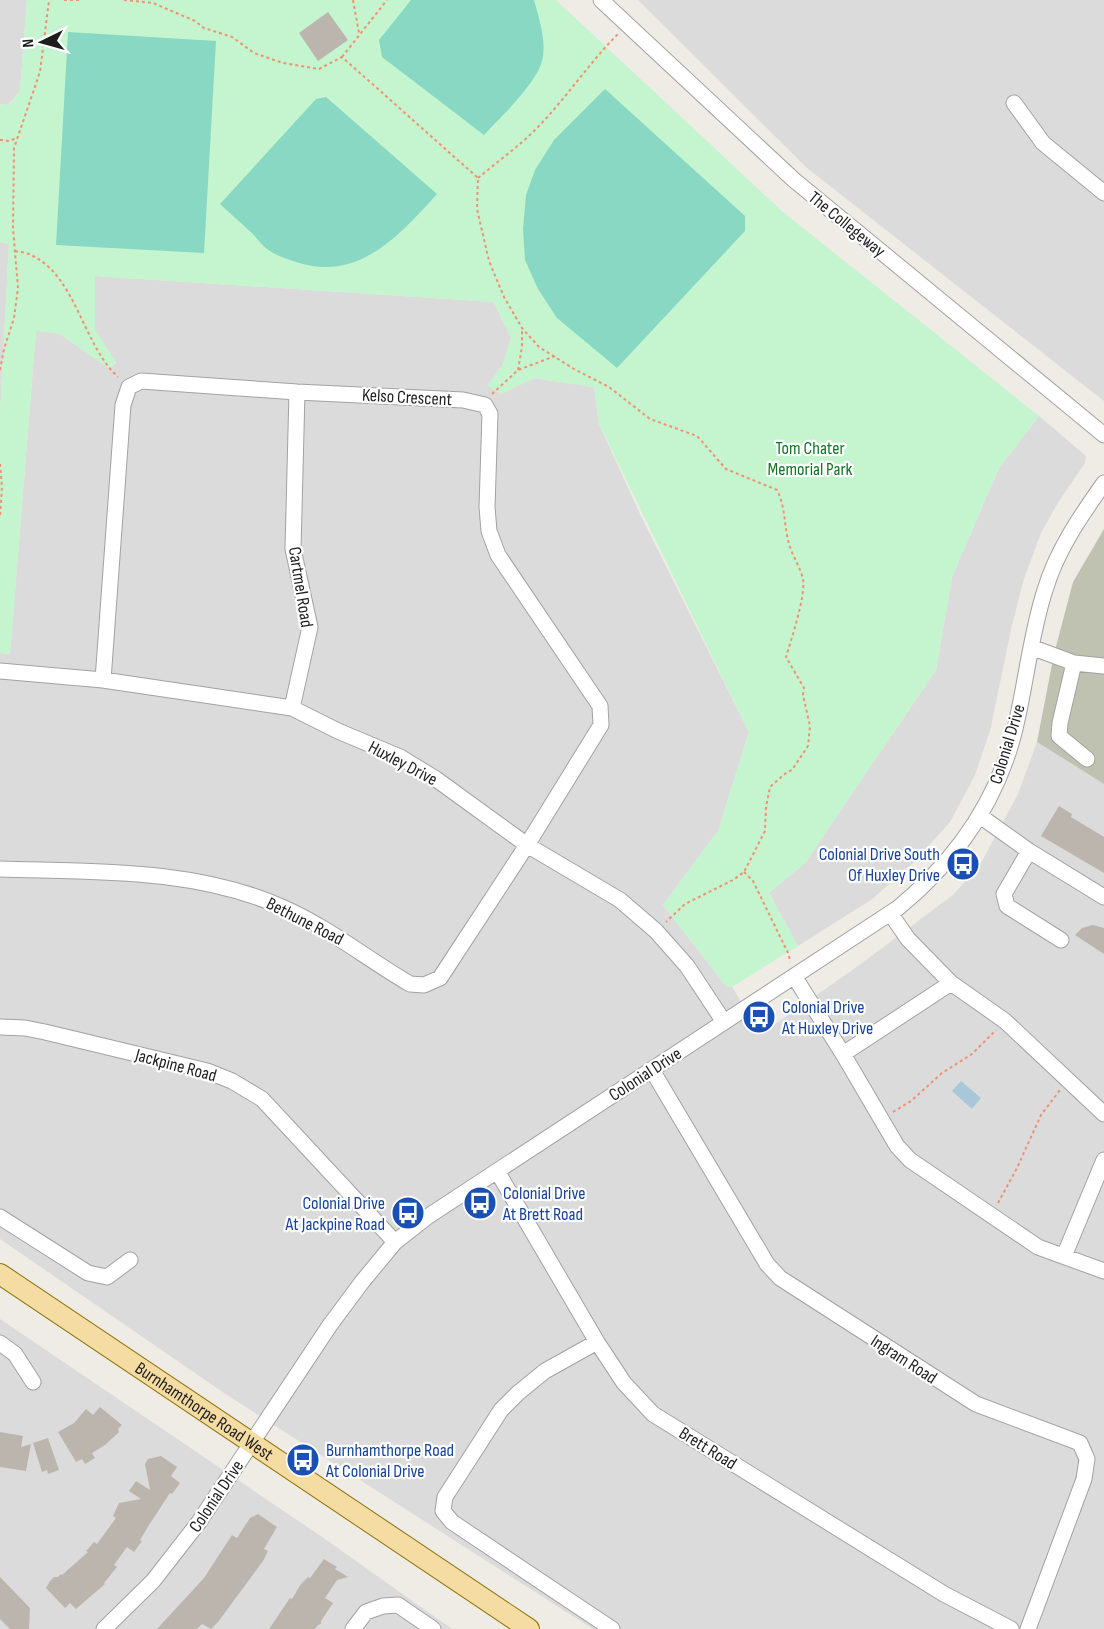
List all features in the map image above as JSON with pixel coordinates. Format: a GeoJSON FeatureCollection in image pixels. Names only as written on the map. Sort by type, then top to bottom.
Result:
{"type":"FeatureCollection","features":[{"type":"Feature","properties":{"kind":"main road","name":"Burnhamthorpe Road West"},"geometry":{"type":"LineString","coordinates":[[0,1274],[529,1629]]}},
{"type":"Feature","properties":{"kind":"street","name":"The Collegeway"},"geometry":{"type":"LineString","coordinates":[[601,0],[794,180],[1104,435]]}},
{"type":"Feature","properties":{"kind":"street"},"geometry":{"type":"LineString","coordinates":[[1014,103],[1043,143],[1104,193]]}},
{"type":"Feature","properties":{"kind":"street","name":"Kelso Crescent"},"geometry":{"type":"LineString","coordinates":[[129,387],[141,381],[463,400],[485,405]]}},
{"type":"Feature","properties":{"kind":"street"},"geometry":{"type":"LineString","coordinates":[[103,680],[123,405],[129,387]]}},
{"type":"Feature","properties":{"kind":"street","name":"Cartmel Road"},"geometry":{"type":"LineString","coordinates":[[292,708],[310,627],[292,549],[297,392]]}},
{"type":"Feature","properties":{"kind":"street"},"geometry":{"type":"LineString","coordinates":[[485,405],[490,414],[487,507],[489,531],[498,555],[600,706],[601,725],[527,845]]}},
{"type":"Feature","properties":{"kind":"street","name":"Colonial Drive"},"geometry":{"type":"LineString","coordinates":[[104,1629],[153,1581],[177,1552],[330,1325],[395,1242],[427,1217],[890,913],[940,870],[980,816],[1000,775],[1015,731],[1038,613],[1053,566],[1077,521],[1104,483]]}},
{"type":"Feature","properties":{"kind":"street"},"geometry":{"type":"LineString","coordinates":[[1031,647],[1074,663],[1104,666]]}},
{"type":"Feature","properties":{"kind":"street"},"geometry":{"type":"LineString","coordinates":[[1074,663],[1059,736],[1088,759]]}},
{"type":"Feature","properties":{"kind":"street","name":"Huxley Drive"},"geometry":{"type":"LineString","coordinates":[[0,671],[103,680],[292,708],[338,731],[400,757],[436,779],[527,845],[620,900],[656,931],[687,966],[724,1022]]}},
{"type":"Feature","properties":{"kind":"street"},"geometry":{"type":"LineString","coordinates":[[980,816],[1029,851],[1104,897]]}},
{"type":"Feature","properties":{"kind":"street","name":"Bethune Road"},"geometry":{"type":"LineString","coordinates":[[0,868],[149,874],[226,886],[282,907],[336,935],[410,984],[424,985],[440,978],[527,845]]}},
{"type":"Feature","properties":{"kind":"street"},"geometry":{"type":"LineString","coordinates":[[1029,851],[1004,894],[1007,906],[1061,940]]}},
{"type":"Feature","properties":{"kind":"street"},"geometry":{"type":"LineString","coordinates":[[890,913],[908,939],[951,983],[1005,1021],[1104,1114]]}},
{"type":"Feature","properties":{"kind":"street"},"geometry":{"type":"LineString","coordinates":[[794,976],[897,1146],[910,1160],[1038,1247],[1104,1271]]}},
{"type":"Feature","properties":{"kind":"street"},"geometry":{"type":"LineString","coordinates":[[843,1054],[951,983]]}},
{"type":"Feature","properties":{"kind":"street","name":"Jackpine Road"},"geometry":{"type":"LineString","coordinates":[[0,1027],[45,1032],[207,1071],[232,1081],[262,1099],[395,1242]]}},
{"type":"Feature","properties":{"kind":"street","name":"Ingram Road"},"geometry":{"type":"LineString","coordinates":[[652,1070],[767,1264],[780,1278],[976,1404],[1080,1443],[1087,1459],[1084,1479],[1028,1629]]}},
{"type":"Feature","properties":{"kind":"street"},"geometry":{"type":"LineString","coordinates":[[1064,1256],[1104,1160]]}},
{"type":"Feature","properties":{"kind":"street","name":"Brett Road"},"geometry":{"type":"LineString","coordinates":[[497,1172],[597,1342],[624,1383],[653,1414],[944,1594],[1011,1629]]}},
{"type":"Feature","properties":{"kind":"street"},"geometry":{"type":"LineString","coordinates":[[0,1217],[88,1273],[97,1276],[107,1277],[130,1260]]}},
{"type":"Feature","properties":{"kind":"street"},"geometry":{"type":"LineString","coordinates":[[597,1342],[545,1371],[501,1410],[445,1497],[443,1511],[452,1522],[612,1629]]}},
{"type":"Feature","properties":{"kind":"street"},"geometry":{"type":"LineString","coordinates":[[0,1343],[15,1354],[33,1382]]}},
{"type":"Feature","properties":{"kind":"street"},"geometry":{"type":"LineString","coordinates":[[354,1629],[366,1612],[383,1606],[398,1605],[433,1629]]}},
{"type":"Feature","properties":{"kind":"path"},"geometry":{"type":"LineString","coordinates":[[0,370],[14,318],[18,288],[13,163],[17,138],[40,72],[49,0]]}},
{"type":"Feature","properties":{"kind":"path"},"geometry":{"type":"LineString","coordinates":[[64,0],[81,0]]}},
{"type":"Feature","properties":{"kind":"path"},"geometry":{"type":"LineString","coordinates":[[123,0],[153,3],[195,21],[204,28],[232,37],[254,53],[283,63],[320,69],[342,57],[387,0]]}},
{"type":"Feature","properties":{"kind":"path"},"geometry":{"type":"LineString","coordinates":[[353,0],[359,33]]}},
{"type":"Feature","properties":{"kind":"path"},"geometry":{"type":"LineString","coordinates":[[627,25],[596,57],[534,131],[478,178],[477,209],[489,261],[504,297],[522,328],[539,347],[609,387],[650,419],[697,436],[726,469],[777,490],[784,504],[784,519],[791,552],[803,580],[798,617],[786,657],[804,688],[803,695],[810,726],[808,746],[792,770],[770,787],[765,831],[744,872],[685,904],[656,931]]}},
{"type":"Feature","properties":{"kind":"path"},"geometry":{"type":"LineString","coordinates":[[342,57],[478,178]]}},
{"type":"Feature","properties":{"kind":"path"},"geometry":{"type":"LineString","coordinates":[[0,140],[17,138]]}},
{"type":"Feature","properties":{"kind":"path"},"geometry":{"type":"LineString","coordinates":[[15,251],[33,256],[51,270],[66,290],[95,345],[113,372],[129,387]]}},
{"type":"Feature","properties":{"kind":"path"},"geometry":{"type":"LineString","coordinates":[[519,370],[522,328]]}},
{"type":"Feature","properties":{"kind":"path"},"geometry":{"type":"LineString","coordinates":[[485,405],[494,390],[519,370],[555,356]]}},
{"type":"Feature","properties":{"kind":"path"},"geometry":{"type":"LineString","coordinates":[[0,464],[2,487],[0,518]]}},
{"type":"Feature","properties":{"kind":"path"},"geometry":{"type":"LineString","coordinates":[[744,872],[753,881],[789,955],[794,976]]}},
{"type":"Feature","properties":{"kind":"path"},"geometry":{"type":"LineString","coordinates":[[880,1119],[911,1101],[942,1073],[972,1054],[1005,1021]]}},
{"type":"Feature","properties":{"kind":"path"},"geometry":{"type":"LineString","coordinates":[[991,1216],[1017,1168],[1041,1114],[1069,1079]]}},
{"type":"Feature","properties":{"kind":"shaded area"},"geometry":{"type":"Polygon","coordinates":[[[0,0],[27,0],[20,91],[8,105],[0,104],[0,0]]]}},
{"type":"Feature","properties":{"kind":"shaded area"},"geometry":{"type":"Polygon","coordinates":[[[638,0],[1104,0],[1104,401],[807,168],[638,0]]]}},
{"type":"Feature","properties":{"kind":"shaded area"},"geometry":{"type":"Polygon","coordinates":[[[0,242],[9,243],[0,415],[0,242]]]}},
{"type":"Feature","properties":{"kind":"shaded area"},"geometry":{"type":"Polygon","coordinates":[[[95,276],[494,302],[511,338],[503,364],[501,394],[534,378],[594,387],[599,424],[640,514],[749,732],[718,831],[663,905],[726,986],[732,987],[761,1034],[858,966],[954,894],[981,863],[1018,794],[1037,742],[1104,784],[1104,1629],[593,1629],[227,1395],[0,1239],[0,653],[10,654],[36,330],[60,334],[109,368],[116,363],[95,330],[95,276]]]}},
{"type":"Feature","properties":{"kind":"shaded area"},"geometry":{"type":"Polygon","coordinates":[[[1039,416],[1086,456],[1085,463],[1041,533],[1024,579],[990,731],[975,775],[950,822],[912,864],[871,900],[798,946],[769,893],[805,863],[936,670],[952,577],[999,468],[1039,416]]]}},
{"type":"Feature","properties":{"kind":"shaded area"},"geometry":{"type":"Polygon","coordinates":[[[1104,529],[1104,784],[1037,742],[1054,654],[1073,582],[1104,529]]]}},
{"type":"Feature","properties":{"kind":"shaded area"},"geometry":{"type":"Polygon","coordinates":[[[0,1319],[325,1539],[452,1629],[0,1629],[0,1319]]]}},
{"type":"Feature","properties":{"kind":"green space","name":"Tom Chater Memorial Park"},"geometry":{"type":"Polygon","coordinates":[[[27,0],[556,0],[783,212],[1039,416],[999,468],[952,577],[936,670],[805,863],[769,893],[798,946],[732,987],[726,986],[663,905],[718,831],[749,732],[599,424],[594,387],[534,378],[501,394],[487,386],[503,364],[511,338],[494,302],[95,276],[95,330],[116,362],[109,368],[60,334],[36,331],[10,654],[0,653],[0,415],[9,244],[0,242],[0,104],[9,105],[20,91],[27,0]]]}},
{"type":"Feature","properties":{"kind":"green space"},"geometry":{"type":"Polygon","coordinates":[[[411,0],[534,0],[543,38],[542,61],[533,80],[484,135],[382,57],[379,40],[411,0]]]}},
{"type":"Feature","properties":{"kind":"green space"},"geometry":{"type":"Polygon","coordinates":[[[68,32],[216,41],[204,253],[56,245],[68,32]]]}},
{"type":"Feature","properties":{"kind":"green space"},"geometry":{"type":"Polygon","coordinates":[[[605,89],[745,216],[745,231],[617,368],[557,318],[538,289],[525,260],[523,229],[526,195],[535,170],[554,140],[605,89]]]}},
{"type":"Feature","properties":{"kind":"green space"},"geometry":{"type":"Polygon","coordinates":[[[326,97],[437,194],[408,225],[376,251],[358,261],[339,266],[318,267],[281,257],[270,251],[220,204],[316,99],[326,97]]]}},
{"type":"Feature","properties":{"kind":"water"},"geometry":{"type":"Polygon","coordinates":[[[961,1081],[981,1098],[972,1109],[952,1091],[961,1081]]]}},
{"type":"Feature","properties":{"kind":"building"},"geometry":{"type":"Polygon","coordinates":[[[328,12],[348,40],[318,61],[299,33],[328,12]]]}},
{"type":"Feature","properties":{"kind":"building"},"geometry":{"type":"Polygon","coordinates":[[[1059,806],[1072,814],[1071,817],[1104,837],[1104,873],[1041,836],[1059,806]]]}},
{"type":"Feature","properties":{"kind":"building"},"geometry":{"type":"Polygon","coordinates":[[[1093,925],[1104,928],[1104,954],[1075,935],[1082,928],[1093,925]]]}},
{"type":"Feature","properties":{"kind":"building"},"geometry":{"type":"Polygon","coordinates":[[[100,1407],[122,1425],[118,1429],[119,1432],[92,1453],[95,1458],[85,1464],[82,1459],[76,1462],[58,1432],[74,1423],[86,1409],[93,1415],[100,1407]]]}},
{"type":"Feature","properties":{"kind":"building"},"geometry":{"type":"Polygon","coordinates":[[[0,1432],[23,1436],[21,1447],[31,1444],[26,1471],[0,1467],[0,1432]]]}},
{"type":"Feature","properties":{"kind":"building"},"geometry":{"type":"Polygon","coordinates":[[[48,1438],[59,1470],[48,1474],[47,1470],[42,1472],[33,1443],[48,1438]]]}},
{"type":"Feature","properties":{"kind":"building"},"geometry":{"type":"Polygon","coordinates":[[[161,1456],[177,1467],[171,1476],[180,1483],[172,1494],[170,1493],[134,1552],[127,1547],[114,1565],[117,1567],[105,1584],[76,1609],[70,1603],[65,1608],[46,1588],[50,1581],[62,1575],[88,1552],[86,1551],[94,1542],[97,1544],[116,1518],[113,1516],[119,1503],[141,1499],[129,1491],[136,1481],[150,1490],[145,1464],[148,1459],[161,1456]]]}},
{"type":"Feature","properties":{"kind":"building"},"geometry":{"type":"Polygon","coordinates":[[[258,1514],[277,1527],[264,1549],[268,1551],[263,1561],[218,1622],[211,1629],[202,1624],[197,1629],[157,1629],[204,1578],[232,1535],[237,1538],[250,1518],[258,1514]]]}},
{"type":"Feature","properties":{"kind":"building"},"geometry":{"type":"Polygon","coordinates":[[[324,1559],[348,1577],[337,1580],[325,1598],[333,1603],[321,1624],[315,1629],[269,1629],[301,1584],[308,1577],[310,1578],[324,1559]]]}},
{"type":"Feature","properties":{"kind":"building"},"geometry":{"type":"Polygon","coordinates":[[[0,1577],[30,1608],[29,1629],[10,1629],[0,1619],[0,1577]]]}},
{"type":"Feature","properties":{"kind":"place","name":"Colonial Drive South Of Huxley Drive"},"geometry":{"type":"Point","coordinates":[963,864]}},
{"type":"Feature","properties":{"kind":"place","name":"Colonial Drive At Huxley Drive"},"geometry":{"type":"Point","coordinates":[759,1017]}},
{"type":"Feature","properties":{"kind":"place","name":"Colonial Drive At Brett Road"},"geometry":{"type":"Point","coordinates":[480,1203]}},
{"type":"Feature","properties":{"kind":"place","name":"Colonial Drive At Jackpine Road"},"geometry":{"type":"Point","coordinates":[408,1213]}},
{"type":"Feature","properties":{"kind":"place","name":"Burnhamthorpe Road At Colonial Drive"},"geometry":{"type":"Point","coordinates":[303,1460]}}]}
